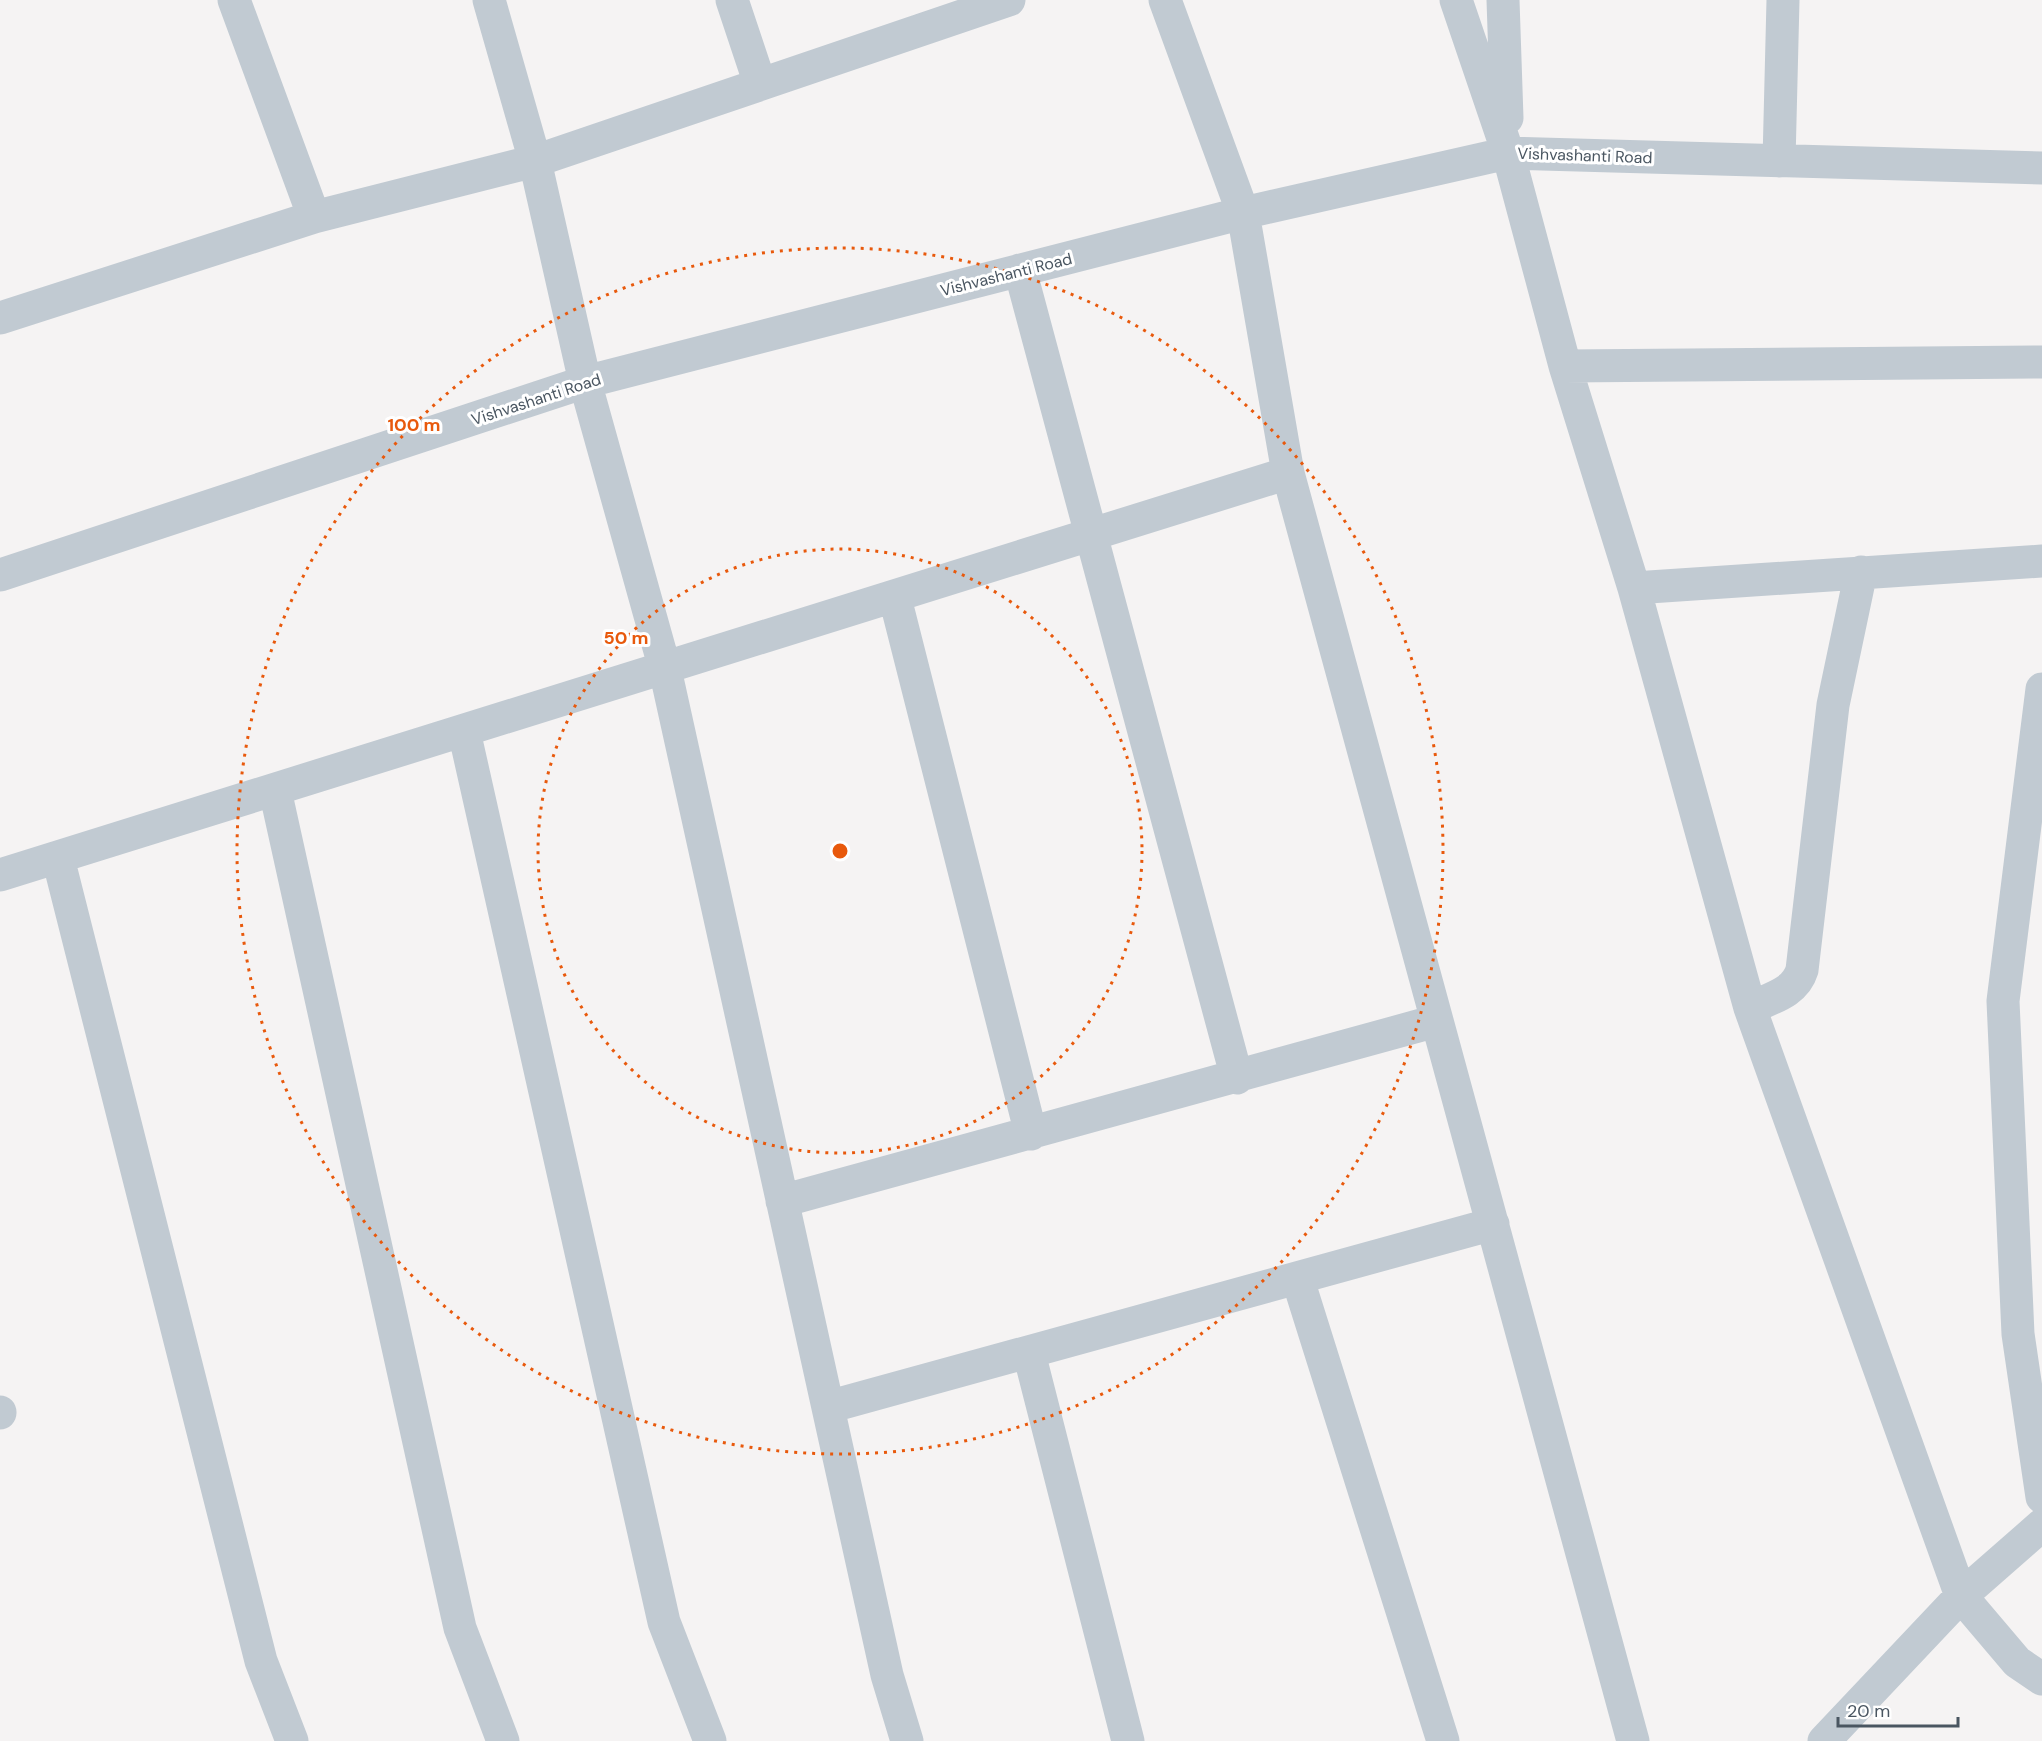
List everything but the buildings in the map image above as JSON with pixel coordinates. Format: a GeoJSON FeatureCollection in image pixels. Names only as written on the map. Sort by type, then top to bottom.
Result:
{"type":"FeatureCollection","features":[{"type":"Feature","properties":{"kind":"street"},"geometry":{"type":"LineString","coordinates":[[234,0],[314,217]]}},
{"type":"Feature","properties":{"kind":"street"},"geometry":{"type":"LineString","coordinates":[[489,0],[535,161],[585,382],[665,669],[887,1675],[907,1741]]}},
{"type":"Feature","properties":{"kind":"street"},"geometry":{"type":"LineString","coordinates":[[732,0],[760,84]]}},
{"type":"Feature","properties":{"kind":"street"},"geometry":{"type":"LineString","coordinates":[[0,318],[314,217],[535,161],[760,84],[957,8],[1009,0]]}},
{"type":"Feature","properties":{"kind":"street"},"geometry":{"type":"LineString","coordinates":[[1165,0],[1243,213],[1288,473],[1634,1741]]}},
{"type":"Feature","properties":{"kind":"street"},"geometry":{"type":"LineString","coordinates":[[1456,0],[1508,153],[1564,366],[1634,588],[1750,1008],[1962,1596],[2017,1662],[2042,1678]]}},
{"type":"Feature","properties":{"kind":"street"},"geometry":{"type":"LineString","coordinates":[[1503,0],[1508,153]]}},
{"type":"Feature","properties":{"kind":"street"},"geometry":{"type":"LineString","coordinates":[[1779,161],[1783,0]]}},
{"type":"Feature","properties":{"kind":"street","name":"Vishvashanti Road"},"geometry":{"type":"LineString","coordinates":[[0,575],[585,382],[1243,213],[1508,153],[2042,168]]}},
{"type":"Feature","properties":{"kind":"street"},"geometry":{"type":"LineString","coordinates":[[1020,270],[1237,1078]]}},
{"type":"Feature","properties":{"kind":"street"},"geometry":{"type":"LineString","coordinates":[[1564,366],[2042,362]]}},
{"type":"Feature","properties":{"kind":"street"},"geometry":{"type":"LineString","coordinates":[[0,875],[895,598],[1288,473]]}},
{"type":"Feature","properties":{"kind":"street"},"geometry":{"type":"LineString","coordinates":[[1634,588],[2042,561]]}},
{"type":"Feature","properties":{"kind":"street"},"geometry":{"type":"LineString","coordinates":[[1750,1008],[1789,990],[1798,983],[1802,970],[1833,705],[1861,572]]}},
{"type":"Feature","properties":{"kind":"street"},"geometry":{"type":"LineString","coordinates":[[895,598],[1031,1134]]}},
{"type":"Feature","properties":{"kind":"street"},"geometry":{"type":"LineString","coordinates":[[2042,689],[2003,1001],[2042,1497]]}},
{"type":"Feature","properties":{"kind":"street"},"geometry":{"type":"LineString","coordinates":[[464,731],[664,1622],[710,1741]]}},
{"type":"Feature","properties":{"kind":"street"},"geometry":{"type":"LineString","coordinates":[[275,790],[460,1628],[503,1741]]}},
{"type":"Feature","properties":{"kind":"street"},"geometry":{"type":"LineString","coordinates":[[58,858],[261,1661],[291,1741]]}},
{"type":"Feature","properties":{"kind":"street"},"geometry":{"type":"LineString","coordinates":[[782,1202],[1237,1078],[1436,1021]]}},
{"type":"Feature","properties":{"kind":"street"},"geometry":{"type":"LineString","coordinates":[[828,1407],[1298,1280],[1493,1224]]}},
{"type":"Feature","properties":{"kind":"street"},"geometry":{"type":"LineString","coordinates":[[1298,1280],[1443,1741]]}},
{"type":"Feature","properties":{"kind":"street"},"geometry":{"type":"LineString","coordinates":[[1029,1353],[1128,1741]]}},
{"type":"Feature","properties":{"kind":"street"},"geometry":{"type":"LineString","coordinates":[[1824,1741],[1962,1596],[2042,1525]]}}]}
